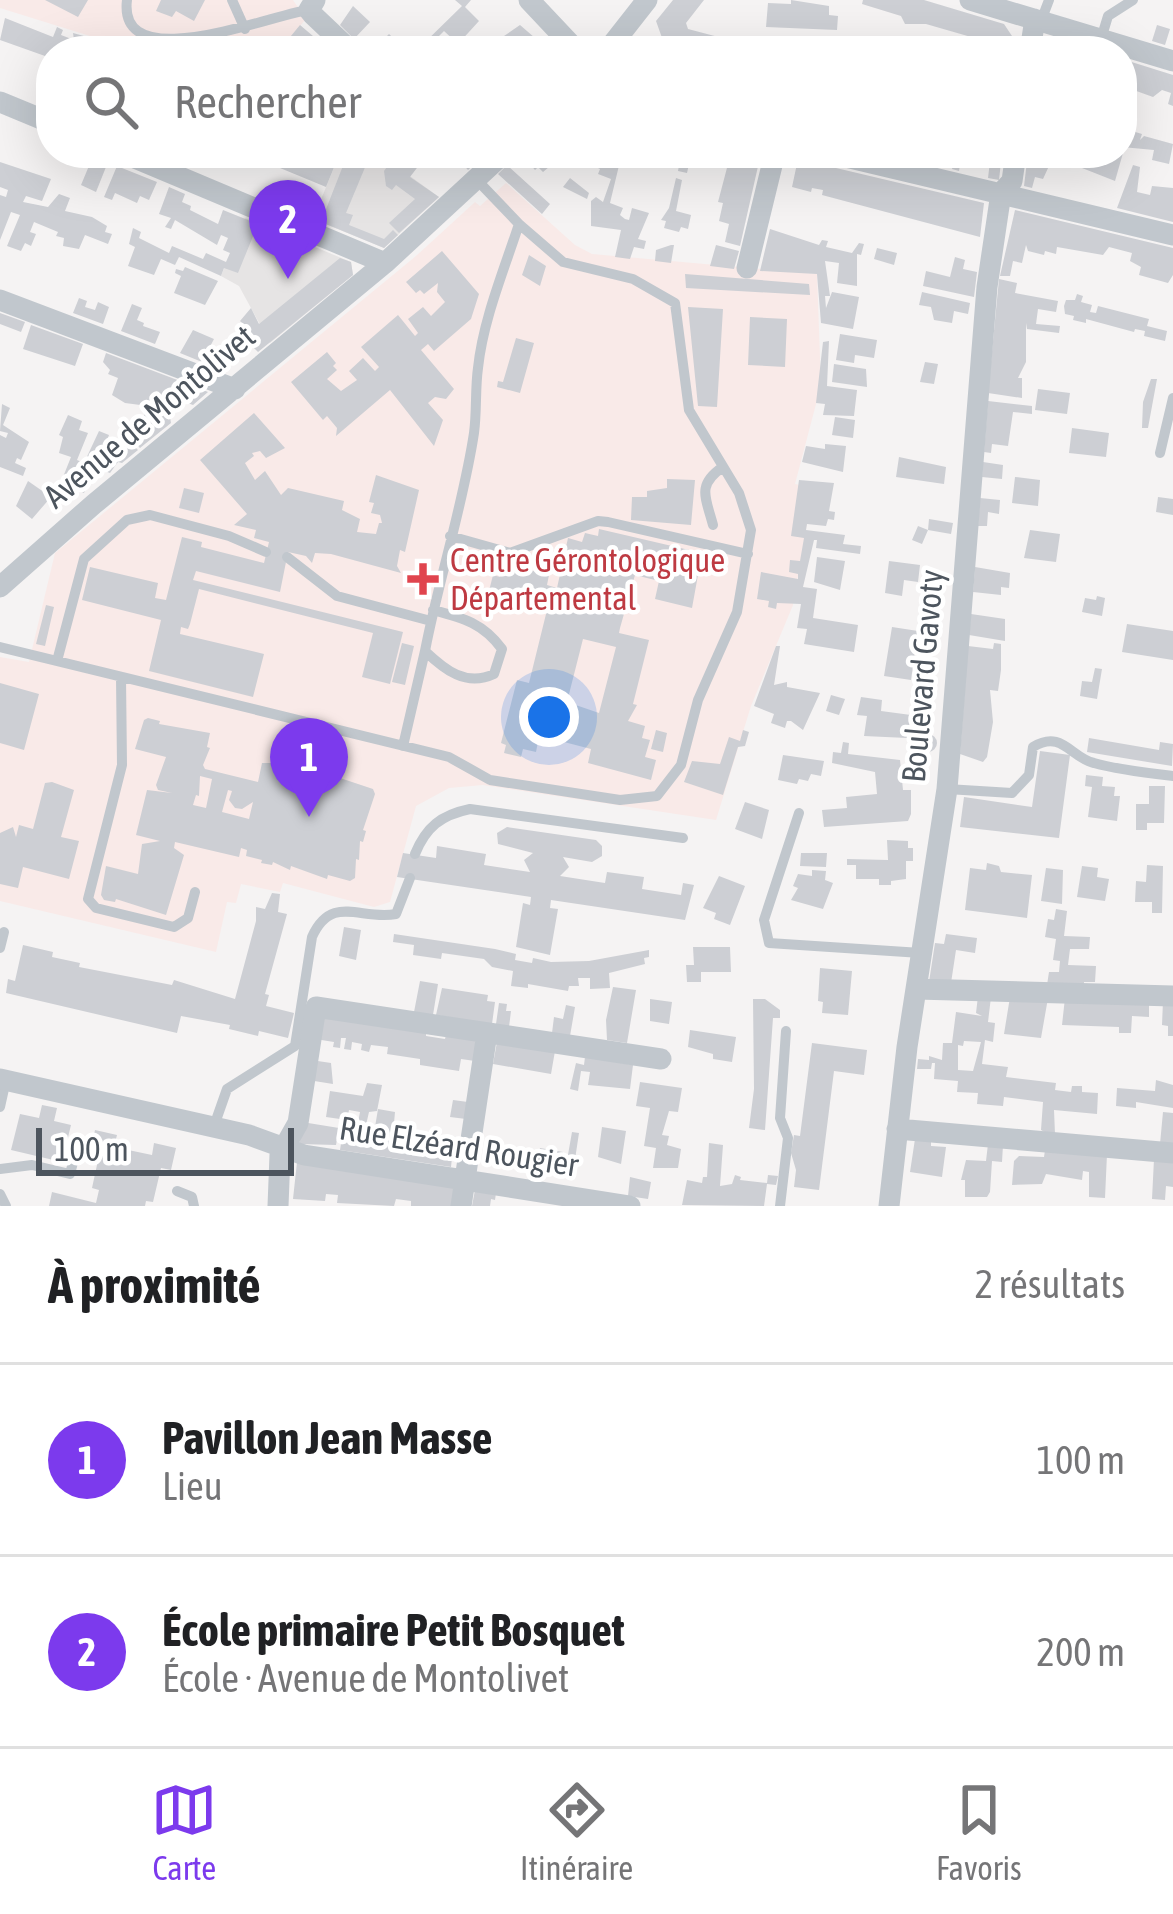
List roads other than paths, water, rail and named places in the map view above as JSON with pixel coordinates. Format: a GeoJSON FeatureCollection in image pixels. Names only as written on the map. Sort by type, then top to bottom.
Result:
{"type":"FeatureCollection","features":[{"type":"Feature","properties":{"kind":"street"},"geometry":{"type":"LineString","coordinates":[[529,0],[563,36]]}},
{"type":"Feature","properties":{"kind":"street"},"geometry":{"type":"LineString","coordinates":[[619,36],[647,0]]}},
{"type":"Feature","properties":{"kind":"street"},"geometry":{"type":"LineString","coordinates":[[970,0],[1042,14],[1094,36]]}},
{"type":"Feature","properties":{"kind":"street"},"geometry":{"type":"LineString","coordinates":[[312,5],[339,36]]}},
{"type":"Feature","properties":{"kind":"street"},"geometry":{"type":"LineString","coordinates":[[1137,50],[1173,61]]}},
{"type":"Feature","properties":{"kind":"street"},"geometry":{"type":"LineString","coordinates":[[0,102],[36,117]]}},
{"type":"Feature","properties":{"kind":"street"},"geometry":{"type":"LineString","coordinates":[[159,168],[385,263]]}},
{"type":"Feature","properties":{"kind":"street","name":"Avenue de Montolivet"},"geometry":{"type":"LineString","coordinates":[[2,580],[385,263],[488,168]]}},
{"type":"Feature","properties":{"kind":"street"},"geometry":{"type":"LineString","coordinates":[[747,268],[771,168]]}},
{"type":"Feature","properties":{"kind":"street"},"geometry":{"type":"LineString","coordinates":[[892,168],[1173,235]]}},
{"type":"Feature","properties":{"kind":"street","name":"Boulevard Gavoty"},"geometry":{"type":"LineString","coordinates":[[889,1206],[946,789],[987,287],[1001,194],[1012,181],[1014,168]]}},
{"type":"Feature","properties":{"kind":"street"},"geometry":{"type":"LineString","coordinates":[[0,300],[235,388]]}},
{"type":"Feature","properties":{"kind":"street"},"geometry":{"type":"LineString","coordinates":[[916,989],[1173,996]]}},
{"type":"Feature","properties":{"kind":"street"},"geometry":{"type":"LineString","coordinates":[[278,1206],[279,1161],[298,1123],[316,1007],[661,1059]]}},
{"type":"Feature","properties":{"kind":"street"},"geometry":{"type":"LineString","coordinates":[[461,1206],[487,1033]]}},
{"type":"Feature","properties":{"kind":"street","name":"Rue Elzéard Rougier"},"geometry":{"type":"LineString","coordinates":[[3,1080],[214,1126],[304,1156],[630,1206]]}},
{"type":"Feature","properties":{"kind":"street"},"geometry":{"type":"LineString","coordinates":[[897,1129],[1173,1153]]}},
{"type":"Feature","properties":{"kind":"lane"},"geometry":{"type":"LineString","coordinates":[[127,0],[125,9],[138,29],[157,36]]}},
{"type":"Feature","properties":{"kind":"lane"},"geometry":{"type":"LineString","coordinates":[[232,0],[245,29]]}},
{"type":"Feature","properties":{"kind":"lane"},"geometry":{"type":"LineString","coordinates":[[1101,36],[1104,12],[1133,0]]}},
{"type":"Feature","properties":{"kind":"lane"},"geometry":{"type":"LineString","coordinates":[[202,36],[245,29],[312,5]]}},
{"type":"Feature","properties":{"kind":"lane"},"geometry":{"type":"LineString","coordinates":[[0,647],[459,760],[490,780],[620,800],[657,796],[681,765],[698,700],[737,613],[752,530],[749,516],[688,410],[675,303],[633,279],[563,262],[476,179]]}},
{"type":"Feature","properties":{"kind":"lane"},"geometry":{"type":"LineString","coordinates":[[403,746],[474,431],[480,353],[519,224]]}},
{"type":"Feature","properties":{"kind":"lane"},"geometry":{"type":"LineString","coordinates":[[1160,453],[1173,398]]}},
{"type":"Feature","properties":{"kind":"lane"},"geometry":{"type":"LineString","coordinates":[[713,525],[704,490],[708,477],[723,467]]}},
{"type":"Feature","properties":{"kind":"lane"},"geometry":{"type":"LineString","coordinates":[[57,661],[84,560],[127,520],[149,515],[229,536],[266,553]]}},
{"type":"Feature","properties":{"kind":"lane"},"geometry":{"type":"LineString","coordinates":[[451,536],[510,553],[598,521],[748,554]]}},
{"type":"Feature","properties":{"kind":"lane"},"geometry":{"type":"LineString","coordinates":[[287,557],[337,596],[475,621],[502,649],[494,674],[473,680],[442,667],[425,651]]}},
{"type":"Feature","properties":{"kind":"lane"},"geometry":{"type":"LineString","coordinates":[[122,677],[122,765],[88,898],[97,908],[174,927],[188,918],[195,892]]}},
{"type":"Feature","properties":{"kind":"lane"},"geometry":{"type":"LineString","coordinates":[[946,789],[1012,793],[1029,775],[1033,747],[1045,742],[1070,746],[1089,763],[1173,776]]}},
{"type":"Feature","properties":{"kind":"lane"},"geometry":{"type":"LineString","coordinates":[[415,854],[433,824],[450,813],[470,809],[683,838]]}},
{"type":"Feature","properties":{"kind":"lane"},"geometry":{"type":"LineString","coordinates":[[799,812],[764,920],[769,943],[921,953]]}},
{"type":"Feature","properties":{"kind":"lane"},"geometry":{"type":"LineString","coordinates":[[214,1126],[227,1089],[295,1046],[318,923],[339,911],[396,914],[410,878]]}},
{"type":"Feature","properties":{"kind":"lane"},"geometry":{"type":"LineString","coordinates":[[0,948],[4,932]]}},
{"type":"Feature","properties":{"kind":"lane"},"geometry":{"type":"LineString","coordinates":[[780,1206],[788,1138],[780,1118],[786,1031]]}},
{"type":"Feature","properties":{"kind":"lane"},"geometry":{"type":"LineString","coordinates":[[0,1107],[3,1080]]}},
{"type":"Feature","properties":{"kind":"lane"},"geometry":{"type":"LineString","coordinates":[[0,1169],[32,1165],[70,1174],[78,1143]]}},
{"type":"Feature","properties":{"kind":"lane"},"geometry":{"type":"LineString","coordinates":[[177,1190],[192,1197],[194,1206]]}},
{"type":"Feature","properties":{"kind":"lane"},"geometry":{"type":"LineString","coordinates":[[0,1194],[6,1206]]}},
{"type":"Feature","properties":{"kind":"place","name":"École primaire Petit Bosquet"},"geometry":{"type":"Point","coordinates":[288,279]}},
{"type":"Feature","properties":{"kind":"place","name":"Centre Gérontologique Départemental"},"geometry":{"type":"Point","coordinates":[423,579]}},
{"type":"Feature","properties":{"kind":"place","name":"Pavillon Jean Masse"},"geometry":{"type":"Point","coordinates":[309,817]}}]}
